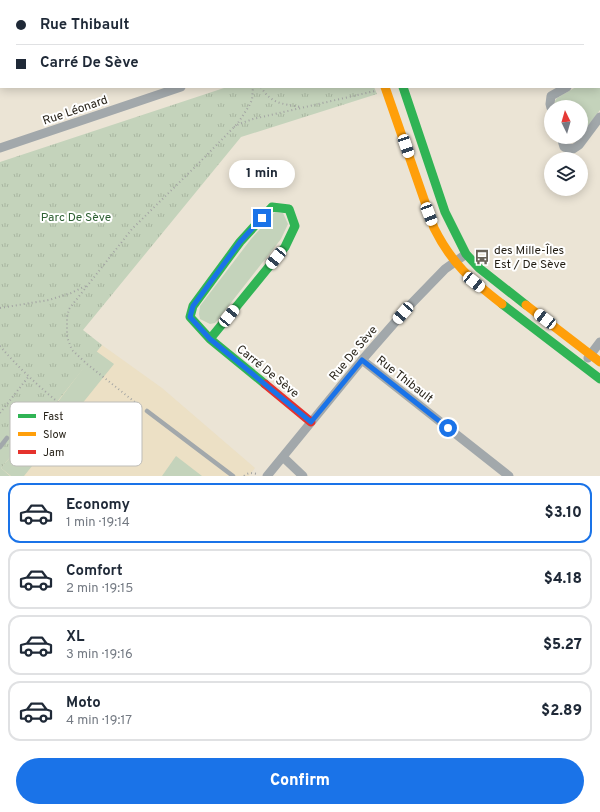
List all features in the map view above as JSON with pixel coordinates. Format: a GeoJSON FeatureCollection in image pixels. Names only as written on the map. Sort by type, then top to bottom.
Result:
{"type":"FeatureCollection","features":[{"type":"Feature","properties":{"kind":"street","name":"Rue Léonard"},"geometry":{"type":"LineString","coordinates":[[0,148],[178,88]]}},
{"type":"Feature","properties":{"kind":"street"},"geometry":{"type":"LineString","coordinates":[[382,88],[434,228],[444,248],[454,263],[479,286],[600,379]]}},
{"type":"Feature","properties":{"kind":"street"},"geometry":{"type":"LineString","coordinates":[[403,88],[445,212],[466,254],[485,273],[600,362]]}},
{"type":"Feature","properties":{"kind":"street"},"geometry":{"type":"LineString","coordinates":[[550,100],[551,96],[565,88]]}},
{"type":"Feature","properties":{"kind":"street"},"geometry":{"type":"LineString","coordinates":[[588,133],[600,117]]}},
{"type":"Feature","properties":{"kind":"street"},"geometry":{"type":"LineString","coordinates":[[563,144],[564,147],[573,148],[580,144]]}},
{"type":"Feature","properties":{"kind":"street","name":"Carré De Sève"},"geometry":{"type":"LineString","coordinates":[[210,339],[285,247],[295,226],[289,209],[272,206],[240,242],[193,306],[190,317],[210,339],[311,422]]}},
{"type":"Feature","properties":{"kind":"street","name":"Rue De Sève"},"geometry":{"type":"LineString","coordinates":[[268,474],[362,360],[421,293],[445,269],[466,254]]}},
{"type":"Feature","properties":{"kind":"street"},"geometry":{"type":"LineString","coordinates":[[582,366],[600,342]]}},
{"type":"Feature","properties":{"kind":"street","name":"Rue Thibault"},"geometry":{"type":"LineString","coordinates":[[362,360],[509,476]]}},
{"type":"Feature","properties":{"kind":"street"},"geometry":{"type":"LineString","coordinates":[[283,456],[303,476]]}},
{"type":"Feature","properties":{"kind":"lane"},"geometry":{"type":"LineString","coordinates":[[147,411],[233,476]]}},
{"type":"Feature","properties":{"kind":"lane"},"geometry":{"type":"LineString","coordinates":[[0,446],[7,438]]}},
{"type":"Feature","properties":{"kind":"path"},"geometry":{"type":"LineString","coordinates":[[135,402],[98,373],[72,350],[67,338],[67,317],[69,309],[132,229],[238,123],[252,100],[253,88]]}},
{"type":"Feature","properties":{"kind":"path"},"geometry":{"type":"LineString","coordinates":[[262,88],[268,96],[278,103],[302,108]]}},
{"type":"Feature","properties":{"kind":"path"},"geometry":{"type":"LineString","coordinates":[[232,129],[239,124],[253,119],[382,88]]}},
{"type":"Feature","properties":{"kind":"path"},"geometry":{"type":"LineString","coordinates":[[0,308],[49,300],[71,293],[89,284]]}},
{"type":"Feature","properties":{"kind":"path"},"geometry":{"type":"LineString","coordinates":[[0,346],[29,376],[58,402]]}},
{"type":"Feature","properties":{"kind":"path"},"geometry":{"type":"LineString","coordinates":[[0,413],[29,376]]}},
{"type":"Feature","properties":{"kind":"path"},"geometry":{"type":"LineString","coordinates":[[142,407],[147,411]]}},
{"type":"Feature","properties":{"kind":"path"},"geometry":{"type":"LineString","coordinates":[[244,476],[251,473],[268,474]]}},
{"type":"Feature","properties":{"kind":"shaded area"},"geometry":{"type":"Polygon","coordinates":[[[102,345],[162,388],[255,468],[249,476],[9,476],[1,468],[10,457],[10,466],[142,466],[142,402],[55,402],[102,345]]]}},
{"type":"Feature","properties":{"kind":"green space","name":"Parc De Sève"},"geometry":{"type":"Polygon","coordinates":[[[224,88],[374,88],[377,94],[241,137],[83,330],[102,345],[57,402],[10,402],[10,457],[1,468],[10,476],[0,476],[0,162],[224,88]]]}},
{"type":"Feature","properties":{"kind":"green space"},"geometry":{"type":"Polygon","coordinates":[[[574,88],[600,88],[600,110],[588,126],[588,100],[556,100],[574,88]]]}},
{"type":"Feature","properties":{"kind":"green space"},"geometry":{"type":"Polygon","coordinates":[[[275,212],[283,213],[288,224],[281,239],[215,323],[210,324],[200,319],[200,306],[251,239],[275,212]]]}},
{"type":"Feature","properties":{"kind":"green space"},"geometry":{"type":"Polygon","coordinates":[[[96,351],[114,364],[83,402],[58,402],[96,351]]]}},
{"type":"Feature","properties":{"kind":"green space"},"geometry":{"type":"Polygon","coordinates":[[[176,456],[202,476],[162,476],[176,456]]]}},
{"type":"Feature","properties":{"kind":"green space"},"geometry":{"type":"Polygon","coordinates":[[[10,458],[10,466],[32,466],[24,476],[11,476],[1,468],[10,458]]]}},
{"type":"Feature","properties":{"kind":"traffic: fast"},"geometry":{"type":"LineString","coordinates":[[403,88],[445,212],[466,254],[479,268],[526,305]]}},
{"type":"Feature","properties":{"kind":"traffic: fast"},"geometry":{"type":"LineString","coordinates":[[210,339],[285,247],[295,226],[289,209],[272,207],[240,242],[193,306],[190,317],[210,339],[265,384]]}},
{"type":"Feature","properties":{"kind":"traffic: fast"},"geometry":{"type":"LineString","coordinates":[[502,304],[600,379]]}},
{"type":"Feature","properties":{"kind":"traffic: slow"},"geometry":{"type":"LineString","coordinates":[[385,88],[434,228],[441,241],[455,262],[472,279],[502,304]]}},
{"type":"Feature","properties":{"kind":"traffic: slow"},"geometry":{"type":"LineString","coordinates":[[526,305],[600,362]]}},
{"type":"Feature","properties":{"kind":"traffic: jam"},"geometry":{"type":"LineString","coordinates":[[265,384],[311,422]]}},
{"type":"Feature","properties":{"kind":"place","name":"des Mille-Îles Est / De Sève"},"geometry":{"type":"Point","coordinates":[482,257]}},
{"type":"Feature","properties":{"kind":"route"},"geometry":{"type":"LineString","coordinates":[[262,218],[240,242],[193,306],[190,317],[210,339],[311,422],[362,360],[448,428]]}}]}
